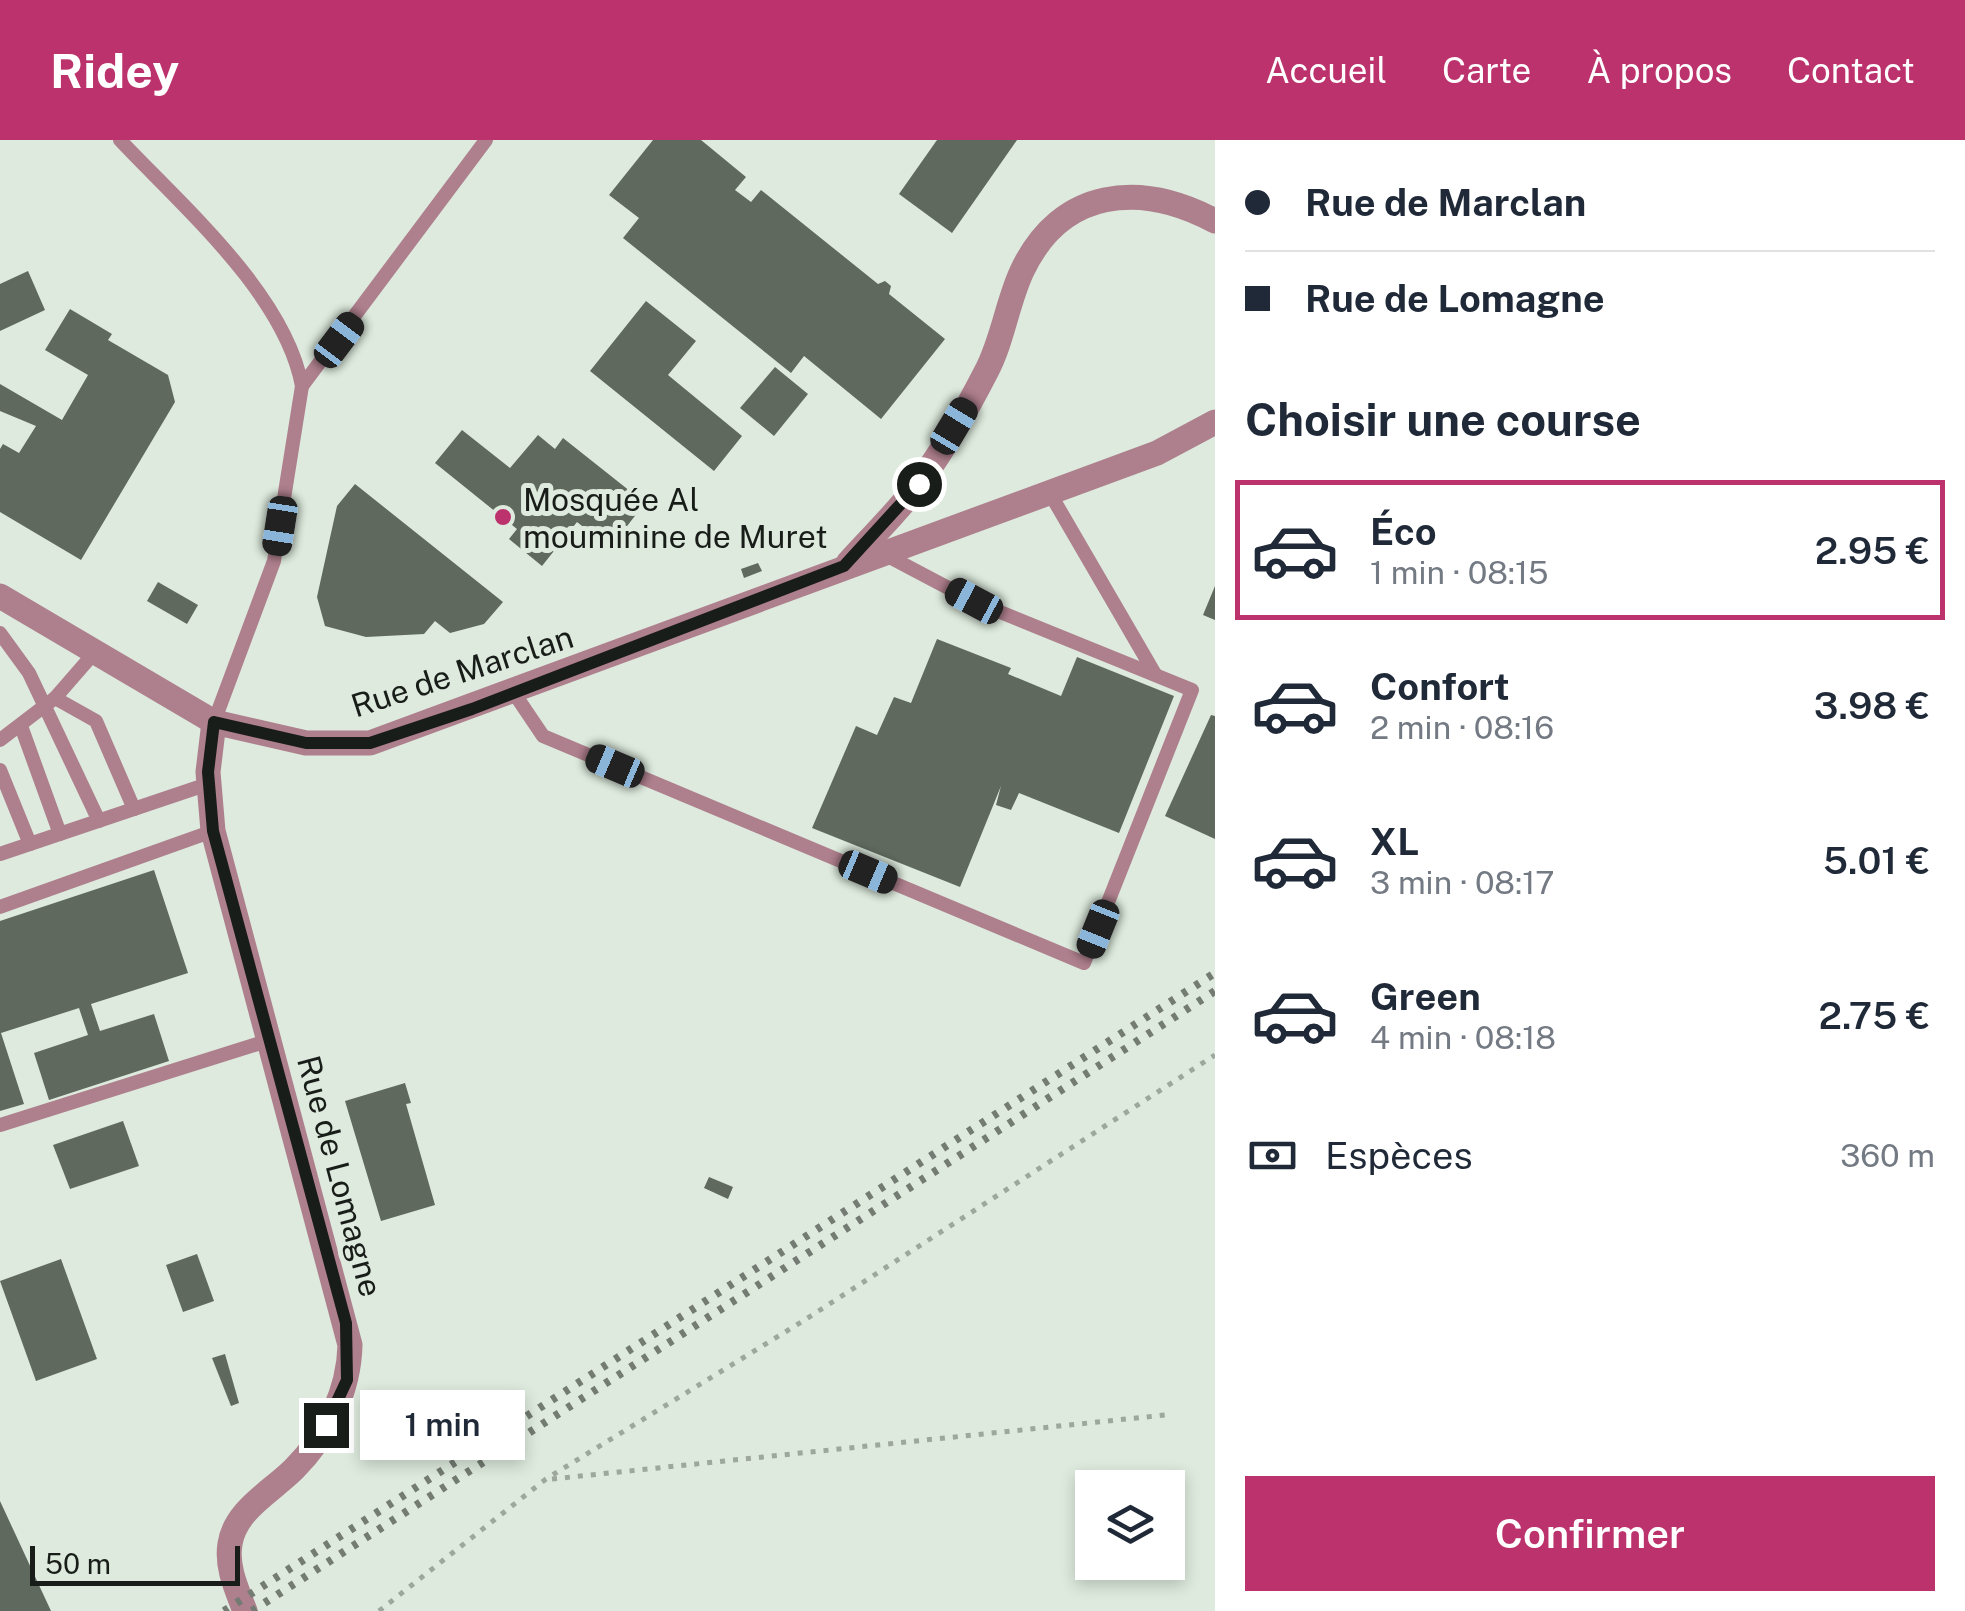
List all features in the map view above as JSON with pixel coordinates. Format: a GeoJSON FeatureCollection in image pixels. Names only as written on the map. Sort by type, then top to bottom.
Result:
{"type":"FeatureCollection","features":[{"type":"Feature","properties":{"kind":"street","name":"Rue de Marclan"},"geometry":{"type":"LineString","coordinates":[[844,566],[919,484],[988,368],[1020,276],[1046,233],[1091,200],[1124,196],[1156,198],[1215,221]]}},
{"type":"Feature","properties":{"kind":"street","name":"Rue de Marclan"},"geometry":{"type":"LineString","coordinates":[[0,596],[214,722],[306,743],[370,743],[1157,453],[1215,422]]}},
{"type":"Feature","properties":{"kind":"street","name":"Rue de Lomagne"},"geometry":{"type":"LineString","coordinates":[[214,722],[208,784],[213,831],[346,1323],[350,1362],[339,1404],[310,1449],[249,1508],[234,1530],[230,1569],[245,1611]]}},
{"type":"Feature","properties":{"kind":"lane"},"geometry":{"type":"LineString","coordinates":[[120,140],[239,267],[297,357],[302,386],[274,561],[214,722]]}},
{"type":"Feature","properties":{"kind":"lane"},"geometry":{"type":"LineString","coordinates":[[302,386],[486,140]]}},
{"type":"Feature","properties":{"kind":"lane"},"geometry":{"type":"LineString","coordinates":[[1048,490],[1155,674]]}},
{"type":"Feature","properties":{"kind":"lane"},"geometry":{"type":"LineString","coordinates":[[514,693],[543,736],[1084,963],[1192,690],[974,601],[882,552]]}},
{"type":"Feature","properties":{"kind":"lane"},"geometry":{"type":"LineString","coordinates":[[0,633],[50,702],[99,821]]}},
{"type":"Feature","properties":{"kind":"lane"},"geometry":{"type":"LineString","coordinates":[[0,740],[50,702],[95,652]]}},
{"type":"Feature","properties":{"kind":"lane"},"geometry":{"type":"LineString","coordinates":[[50,702],[96,721],[116,757],[134,809]]}},
{"type":"Feature","properties":{"kind":"lane"},"geometry":{"type":"LineString","coordinates":[[20,726],[60,834]]}},
{"type":"Feature","properties":{"kind":"lane"},"geometry":{"type":"LineString","coordinates":[[0,770],[30,844]]}},
{"type":"Feature","properties":{"kind":"lane"},"geometry":{"type":"LineString","coordinates":[[0,854],[208,784]]}},
{"type":"Feature","properties":{"kind":"lane"},"geometry":{"type":"LineString","coordinates":[[0,906],[213,831]]}},
{"type":"Feature","properties":{"kind":"lane"},"geometry":{"type":"LineString","coordinates":[[0,1126],[270,1040]]}},
{"type":"Feature","properties":{"kind":"path"},"geometry":{"type":"LineString","coordinates":[[379,1611],[546,1479],[803,1321],[1215,1055]]}},
{"type":"Feature","properties":{"kind":"path"},"geometry":{"type":"LineString","coordinates":[[546,1479],[1166,1416]]}},
{"type":"Feature","properties":{"kind":"building"},"geometry":{"type":"Polygon","coordinates":[[[653,140],[701,140],[746,177],[735,190],[751,202],[761,190],[878,284],[885,281],[891,286],[889,294],[945,339],[881,419],[804,356],[791,373],[623,238],[639,218],[609,195],[653,140]]]}},
{"type":"Feature","properties":{"kind":"building"},"geometry":{"type":"Polygon","coordinates":[[[937,140],[1017,140],[952,233],[899,194],[937,140]]]}},
{"type":"Feature","properties":{"kind":"building"},"geometry":{"type":"Polygon","coordinates":[[[28,271],[45,310],[0,331],[0,284],[28,271]]]}},
{"type":"Feature","properties":{"kind":"building"},"geometry":{"type":"Polygon","coordinates":[[[646,301],[696,341],[668,375],[742,436],[714,471],[590,371],[646,301]]]}},
{"type":"Feature","properties":{"kind":"building"},"geometry":{"type":"Polygon","coordinates":[[[70,309],[112,334],[108,340],[168,375],[175,402],[81,560],[0,512],[0,449],[3,444],[19,453],[36,426],[0,411],[0,384],[62,420],[88,375],[45,350],[70,309]]]}},
{"type":"Feature","properties":{"kind":"building"},"geometry":{"type":"Polygon","coordinates":[[[775,367],[808,394],[774,436],[740,408],[775,367]]]}},
{"type":"Feature","properties":{"kind":"building"},"geometry":{"type":"Polygon","coordinates":[[[462,430],[510,468],[538,435],[555,449],[563,438],[645,503],[610,548],[577,522],[542,566],[509,539],[517,529],[435,463],[462,430]]]}},
{"type":"Feature","properties":{"kind":"building"},"geometry":{"type":"Polygon","coordinates":[[[355,484],[503,602],[484,624],[450,633],[435,621],[424,634],[366,637],[325,626],[317,597],[337,506],[355,484]]]}},
{"type":"Feature","properties":{"kind":"building"},"geometry":{"type":"Polygon","coordinates":[[[758,563],[762,571],[744,578],[741,569],[758,563]]]}},
{"type":"Feature","properties":{"kind":"building"},"geometry":{"type":"Polygon","coordinates":[[[158,582],[198,605],[187,624],[147,601],[158,582]]]}},
{"type":"Feature","properties":{"kind":"building"},"geometry":{"type":"Polygon","coordinates":[[[1215,586],[1215,620],[1203,615],[1215,586]]]}},
{"type":"Feature","properties":{"kind":"building"},"geometry":{"type":"Polygon","coordinates":[[[937,639],[1011,668],[1008,674],[1061,696],[1077,657],[1174,696],[1119,833],[1019,793],[1011,810],[996,805],[1001,786],[960,887],[812,828],[856,726],[877,735],[894,697],[911,703],[937,639]]]}},
{"type":"Feature","properties":{"kind":"building"},"geometry":{"type":"Polygon","coordinates":[[[1211,715],[1215,716],[1215,839],[1165,816],[1211,715]]]}},
{"type":"Feature","properties":{"kind":"building"},"geometry":{"type":"Polygon","coordinates":[[[154,870],[188,973],[91,1004],[100,1031],[154,1014],[169,1061],[49,1100],[34,1053],[88,1035],[79,1008],[1,1033],[24,1104],[0,1111],[0,921],[154,870]]]}},
{"type":"Feature","properties":{"kind":"building"},"geometry":{"type":"Polygon","coordinates":[[[405,1083],[411,1103],[406,1104],[435,1205],[381,1221],[345,1101],[405,1083]]]}},
{"type":"Feature","properties":{"kind":"building"},"geometry":{"type":"Polygon","coordinates":[[[123,1121],[139,1166],[70,1189],[53,1145],[123,1121]]]}},
{"type":"Feature","properties":{"kind":"building"},"geometry":{"type":"Polygon","coordinates":[[[709,1177],[733,1187],[728,1199],[704,1188],[709,1177]]]}},
{"type":"Feature","properties":{"kind":"building"},"geometry":{"type":"Polygon","coordinates":[[[197,1254],[214,1301],[183,1312],[166,1265],[197,1254]]]}},
{"type":"Feature","properties":{"kind":"building"},"geometry":{"type":"Polygon","coordinates":[[[61,1259],[97,1359],[36,1381],[0,1281],[61,1259]]]}},
{"type":"Feature","properties":{"kind":"building"},"geometry":{"type":"Polygon","coordinates":[[[225,1354],[239,1403],[231,1406],[212,1358],[225,1354]]]}},
{"type":"Feature","properties":{"kind":"building"},"geometry":{"type":"Polygon","coordinates":[[[0,1501],[51,1611],[0,1611],[0,1501]]]}},
{"type":"Feature","properties":{"kind":"railway"},"geometry":{"type":"LineString","coordinates":[[224,1611],[1215,973]]}},
{"type":"Feature","properties":{"kind":"railway"},"geometry":{"type":"LineString","coordinates":[[252,1611],[1215,991]]}},
{"type":"Feature","properties":{"kind":"place","name":"Mosquée Al mouminine de Muret"},"geometry":{"type":"Point","coordinates":[503,517]}},
{"type":"Feature","properties":{"kind":"route"},"geometry":{"type":"LineString","coordinates":[[326,1425],[347,1380],[350,1345],[213,831],[208,772],[214,722],[306,743],[370,743],[472,709],[844,566],[919,484]]}}]}
